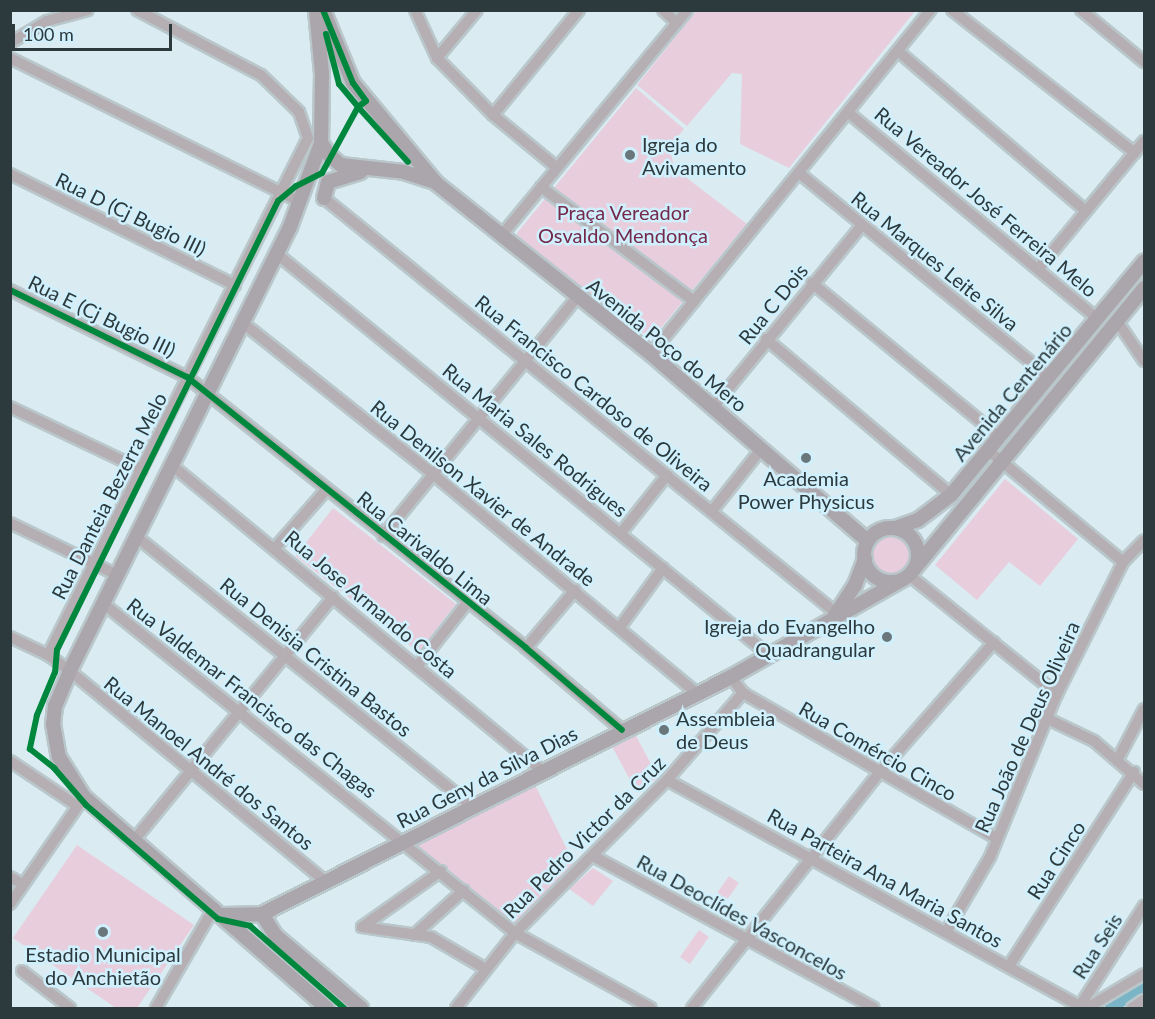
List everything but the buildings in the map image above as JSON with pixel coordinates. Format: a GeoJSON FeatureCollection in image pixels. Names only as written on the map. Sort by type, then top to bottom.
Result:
{"type":"FeatureCollection","features":[{"type":"Feature","properties":{"kind":"main road"},"geometry":{"type":"LineString","coordinates":[[316,10],[322,73],[321,143],[300,201],[277,254],[174,466],[70,671],[55,706],[54,742],[59,758],[80,801],[135,839],[327,1008]]}},
{"type":"Feature","properties":{"kind":"main road","name":"Avenida Poço do Mero"},"geometry":{"type":"LineString","coordinates":[[323,10],[353,82],[436,183],[714,406],[868,541]]}},
{"type":"Feature","properties":{"kind":"main road","name":"Avenida Poço do Mero"},"geometry":{"type":"LineString","coordinates":[[321,143],[341,165],[366,171],[404,172],[436,183]]}},
{"type":"Feature","properties":{"kind":"main road"},"geometry":{"type":"LineString","coordinates":[[324,198],[328,182],[366,171]]}},
{"type":"Feature","properties":{"kind":"main road","name":"Avenida Centenário"},"geometry":{"type":"LineString","coordinates":[[895,528],[918,520],[951,495],[1001,438],[1144,262]]}},
{"type":"Feature","properties":{"kind":"main road","name":"Avenida Centenário"},"geometry":{"type":"LineString","coordinates":[[909,574],[1004,464],[1144,288]]}},
{"type":"Feature","properties":{"kind":"main road"},"geometry":{"type":"LineString","coordinates":[[1052,374],[1069,381]]}},
{"type":"Feature","properties":{"kind":"main road"},"geometry":{"type":"LineString","coordinates":[[895,528],[915,543],[909,574],[878,579],[865,559],[868,541],[879,531],[895,528]]}},
{"type":"Feature","properties":{"kind":"main road","name":"Rua Geny da Silva Dias"},"geometry":{"type":"LineString","coordinates":[[836,618],[855,585],[865,559]]}},
{"type":"Feature","properties":{"kind":"main road","name":"Rua Geny da Silva Dias"},"geometry":{"type":"LineString","coordinates":[[218,911],[262,914],[622,730],[731,677],[909,574]]}},
{"type":"Feature","properties":{"kind":"main road"},"geometry":{"type":"LineString","coordinates":[[262,914],[275,935],[361,1008]]}},
{"type":"Feature","properties":{"kind":"street"},"geometry":{"type":"LineString","coordinates":[[10,43],[46,21],[88,10]]}},
{"type":"Feature","properties":{"kind":"street"},"geometry":{"type":"LineString","coordinates":[[415,10],[437,58],[493,115],[556,168]]}},
{"type":"Feature","properties":{"kind":"street"},"geometry":{"type":"LineString","coordinates":[[437,58],[477,10]]}},
{"type":"Feature","properties":{"kind":"street"},"geometry":{"type":"LineString","coordinates":[[493,115],[579,10]]}},
{"type":"Feature","properties":{"kind":"street"},"geometry":{"type":"LineString","coordinates":[[663,10],[677,23]]}},
{"type":"Feature","properties":{"kind":"street"},"geometry":{"type":"LineString","coordinates":[[501,236],[687,10]]}},
{"type":"Feature","properties":{"kind":"street"},"geometry":{"type":"LineString","coordinates":[[651,354],[850,114],[931,10]]}},
{"type":"Feature","properties":{"kind":"street"},"geometry":{"type":"LineString","coordinates":[[952,10],[1135,153]]}},
{"type":"Feature","properties":{"kind":"street"},"geometry":{"type":"LineString","coordinates":[[1081,10],[1094,14],[1143,58]]}},
{"type":"Feature","properties":{"kind":"street"},"geometry":{"type":"LineString","coordinates":[[140,11],[261,75],[299,112],[308,138],[321,143]]}},
{"type":"Feature","properties":{"kind":"street"},"geometry":{"type":"LineString","coordinates":[[898,52],[1086,211]]}},
{"type":"Feature","properties":{"kind":"street"},"geometry":{"type":"LineString","coordinates":[[10,58],[300,201]]}},
{"type":"Feature","properties":{"kind":"street","name":"Rua Vereador José Ferreira Melo"},"geometry":{"type":"LineString","coordinates":[[850,114],[1098,319]]}},
{"type":"Feature","properties":{"kind":"street","name":"Rua Danteia Bezerra Melo"},"geometry":{"type":"LineString","coordinates":[[48,655],[308,138]]}},
{"type":"Feature","properties":{"kind":"street"},"geometry":{"type":"LineString","coordinates":[[1039,268],[1144,141]]}},
{"type":"Feature","properties":{"kind":"street","name":"Rua Marques Leite Silva"},"geometry":{"type":"LineString","coordinates":[[799,173],[1052,374]]}},
{"type":"Feature","properties":{"kind":"street","name":"Rua D (Cj Bugio III)"},"geometry":{"type":"LineString","coordinates":[[10,174],[235,285]]}},
{"type":"Feature","properties":{"kind":"street"},"geometry":{"type":"LineString","coordinates":[[541,187],[694,301]]}},
{"type":"Feature","properties":{"kind":"street","name":"Rua Francisco Cardoso de Oliveira"},"geometry":{"type":"LineString","coordinates":[[324,198],[712,511],[836,618]]}},
{"type":"Feature","properties":{"kind":"street","name":"Rua C Dois"},"geometry":{"type":"LineString","coordinates":[[714,406],[766,339],[862,225]]}},
{"type":"Feature","properties":{"kind":"street","name":"Rua Maria Sales Rodrigues"},"geometry":{"type":"LineString","coordinates":[[277,254],[770,656]]}},
{"type":"Feature","properties":{"kind":"street"},"geometry":{"type":"LineString","coordinates":[[812,283],[1001,438]]}},
{"type":"Feature","properties":{"kind":"street","name":"Rua E (Cj Bugio III)"},"geometry":{"type":"LineString","coordinates":[[10,290],[187,377],[207,394]]}},
{"type":"Feature","properties":{"kind":"street"},"geometry":{"type":"LineString","coordinates":[[383,536],[577,297]]}},
{"type":"Feature","properties":{"kind":"street"},"geometry":{"type":"LineString","coordinates":[[1117,321],[1144,361]]}},
{"type":"Feature","properties":{"kind":"street","name":"Rua Denilson Xavier de Andrade"},"geometry":{"type":"LineString","coordinates":[[243,323],[434,475],[698,694]]}},
{"type":"Feature","properties":{"kind":"street"},"geometry":{"type":"LineString","coordinates":[[766,339],[951,495]]}},
{"type":"Feature","properties":{"kind":"street","name":"Rua Carivaldo Lima"},"geometry":{"type":"LineString","coordinates":[[207,394],[526,648],[622,730]]}},
{"type":"Feature","properties":{"kind":"street"},"geometry":{"type":"LineString","coordinates":[[10,407],[142,470]]}},
{"type":"Feature","properties":{"kind":"street"},"geometry":{"type":"LineString","coordinates":[[712,511],[762,448]]}},
{"type":"Feature","properties":{"kind":"street"},"geometry":{"type":"LineString","coordinates":[[989,451],[1123,562]]}},
{"type":"Feature","properties":{"kind":"street","name":"Rua Jose Armando Costa"},"geometry":{"type":"LineString","coordinates":[[174,466],[418,665],[543,771]]}},
{"type":"Feature","properties":{"kind":"street"},"geometry":{"type":"LineString","coordinates":[[621,533],[667,475]]}},
{"type":"Feature","properties":{"kind":"street"},"geometry":{"type":"LineString","coordinates":[[275,548],[326,490]]}},
{"type":"Feature","properties":{"kind":"street"},"geometry":{"type":"LineString","coordinates":[[10,523],[119,576]]}},
{"type":"Feature","properties":{"kind":"street","name":"Rua Denisia Cristina Bastos"},"geometry":{"type":"LineString","coordinates":[[137,537],[472,806]]}},
{"type":"Feature","properties":{"kind":"street","name":"Rua João de Deus Oliveira"},"geometry":{"type":"LineString","coordinates":[[946,932],[990,857],[1057,694],[1123,562],[1144,540]]}},
{"type":"Feature","properties":{"kind":"street"},"geometry":{"type":"LineString","coordinates":[[620,627],[663,568]]}},
{"type":"Feature","properties":{"kind":"street"},"geometry":{"type":"LineString","coordinates":[[909,574],[1057,694]]}},
{"type":"Feature","properties":{"kind":"street"},"geometry":{"type":"LineString","coordinates":[[526,648],[575,590]]}},
{"type":"Feature","properties":{"kind":"street"},"geometry":{"type":"LineString","coordinates":[[135,839],[333,597]]}},
{"type":"Feature","properties":{"kind":"street"},"geometry":{"type":"LineString","coordinates":[[418,665],[467,603]]}},
{"type":"Feature","properties":{"kind":"street","name":"Rua Valdemar Francisco das Chagas"},"geometry":{"type":"LineString","coordinates":[[105,605],[404,841],[515,933],[651,1008]]}},
{"type":"Feature","properties":{"kind":"street","name":"Rua Manoel André dos Santos"},"geometry":{"type":"LineString","coordinates":[[10,637],[48,655],[70,671],[326,882]]}},
{"type":"Feature","properties":{"kind":"street"},"geometry":{"type":"LineString","coordinates":[[692,1008],[814,858],[879,773],[993,642]]}},
{"type":"Feature","properties":{"kind":"street"},"geometry":{"type":"LineString","coordinates":[[731,677],[743,693]]}},
{"type":"Feature","properties":{"kind":"street","name":"Rua Comércio Cinco"},"geometry":{"type":"LineString","coordinates":[[743,693],[996,838]]}},
{"type":"Feature","properties":{"kind":"street","name":"Rua Pedro Victor da Cruz"},"geometry":{"type":"LineString","coordinates":[[456,1008],[484,968],[515,933],[667,780],[743,693]]}},
{"type":"Feature","properties":{"kind":"street"},"geometry":{"type":"LineString","coordinates":[[1118,759],[1144,709]]}},
{"type":"Feature","properties":{"kind":"street"},"geometry":{"type":"LineString","coordinates":[[1048,719],[1086,736],[1134,772],[1144,784]]}},
{"type":"Feature","properties":{"kind":"street"},"geometry":{"type":"LineString","coordinates":[[10,761],[80,801],[10,903]]}},
{"type":"Feature","properties":{"kind":"street","name":"Rua Cinco"},"geometry":{"type":"LineString","coordinates":[[1009,966],[1134,772]]}},
{"type":"Feature","properties":{"kind":"street","name":"Rua Parteira Ana Maria Santos"},"geometry":{"type":"LineString","coordinates":[[667,780],[814,858],[1084,1008]]}},
{"type":"Feature","properties":{"kind":"street","name":"Rua Deoclídes Vasconcelos"},"geometry":{"type":"LineString","coordinates":[[593,856],[874,1008]]}},
{"type":"Feature","properties":{"kind":"street"},"geometry":{"type":"LineString","coordinates":[[441,871],[362,927],[431,937],[484,968]]}},
{"type":"Feature","properties":{"kind":"street"},"geometry":{"type":"LineString","coordinates":[[10,878],[22,884]]}},
{"type":"Feature","properties":{"kind":"street"},"geometry":{"type":"LineString","coordinates":[[414,935],[464,890]]}},
{"type":"Feature","properties":{"kind":"street","name":"Rua Seis"},"geometry":{"type":"LineString","coordinates":[[1084,1008],[1144,906]]}},
{"type":"Feature","properties":{"kind":"street"},"geometry":{"type":"LineString","coordinates":[[156,1008],[218,911]]}},
{"type":"Feature","properties":{"kind":"street"},"geometry":{"type":"LineString","coordinates":[[22,971],[56,1005],[70,1008]]}},
{"type":"Feature","properties":{"kind":"street"},"geometry":{"type":"LineString","coordinates":[[1084,1008],[1144,974]]}},
{"type":"Feature","properties":{"kind":"street"},"geometry":{"type":"LineString","coordinates":[[1132,1008],[1144,1000]]}},
{"type":"Feature","properties":{"kind":"green space"},"geometry":{"type":"Polygon","coordinates":[[[697,10],[915,11],[789,168],[740,144],[742,74],[732,73],[687,126],[637,85],[697,10]]]}},
{"type":"Feature","properties":{"kind":"green space","name":"Praça Vereador Osvaldo Mendonça"},"geometry":{"type":"Polygon","coordinates":[[[636,88],[684,129],[669,147],[675,169],[747,224],[655,335],[643,333],[519,241],[517,233],[636,88]]]}},
{"type":"Feature","properties":{"kind":"green space"},"geometry":{"type":"Polygon","coordinates":[[[1005,479],[1078,539],[1040,586],[1009,562],[977,600],[935,565],[1005,479]]]}},
{"type":"Feature","properties":{"kind":"green space"},"geometry":{"type":"Polygon","coordinates":[[[333,508],[456,604],[418,652],[295,556],[333,508]]]}},
{"type":"Feature","properties":{"kind":"green space"},"geometry":{"type":"Polygon","coordinates":[[[891,532],[905,539],[911,556],[903,571],[891,576],[875,570],[868,555],[875,538],[891,532]]]}},
{"type":"Feature","properties":{"kind":"green space"},"geometry":{"type":"Polygon","coordinates":[[[635,734],[658,778],[636,790],[612,746],[635,734]]]}},
{"type":"Feature","properties":{"kind":"green space"},"geometry":{"type":"Polygon","coordinates":[[[535,785],[574,863],[511,933],[414,846],[535,785]]]}},
{"type":"Feature","properties":{"kind":"green space","name":"Estadio Municipal do Anchietão"},"geometry":{"type":"Polygon","coordinates":[[[77,845],[194,925],[137,1008],[116,1008],[13,938],[77,845]]]}},
{"type":"Feature","properties":{"kind":"green space"},"geometry":{"type":"Polygon","coordinates":[[[593,868],[613,881],[593,906],[569,889],[593,868]]]}},
{"type":"Feature","properties":{"kind":"green space"},"geometry":{"type":"Polygon","coordinates":[[[729,876],[739,883],[721,908],[711,901],[729,876]]]}},
{"type":"Feature","properties":{"kind":"green space"},"geometry":{"type":"Polygon","coordinates":[[[699,930],[709,937],[690,964],[680,957],[699,930]]]}},
{"type":"Feature","properties":{"kind":"waterway"},"geometry":{"type":"LineString","coordinates":[[1111,1008],[1144,986]]}},
{"type":"Feature","properties":{"kind":"cycle path"},"geometry":{"type":"LineString","coordinates":[[323,10],[353,83],[366,101],[358,107],[408,162]]}},
{"type":"Feature","properties":{"kind":"cycle path"},"geometry":{"type":"LineString","coordinates":[[326,34],[339,84],[358,107],[322,173],[296,186],[278,201],[57,650],[55,672],[37,715],[30,749],[54,768],[86,805],[218,919],[250,926],[344,1008]]}},
{"type":"Feature","properties":{"kind":"cycle path"},"geometry":{"type":"LineString","coordinates":[[10,290],[187,377],[526,648],[622,730]]}},
{"type":"Feature","properties":{"kind":"place","name":"Igreja do Avivamento"},"geometry":{"type":"Point","coordinates":[630,155]}},
{"type":"Feature","properties":{"kind":"place","name":"Academia Power Physicus"},"geometry":{"type":"Point","coordinates":[806,458]}},
{"type":"Feature","properties":{"kind":"place","name":"Igreja do Evangelho Quadrangular"},"geometry":{"type":"Point","coordinates":[887,637]}},
{"type":"Feature","properties":{"kind":"place","name":"Assembleia de Deus"},"geometry":{"type":"Point","coordinates":[664,730]}},
{"type":"Feature","properties":{"kind":"place","name":"Estadio Municipal do Anchietão"},"geometry":{"type":"Point","coordinates":[103,932]}}]}
